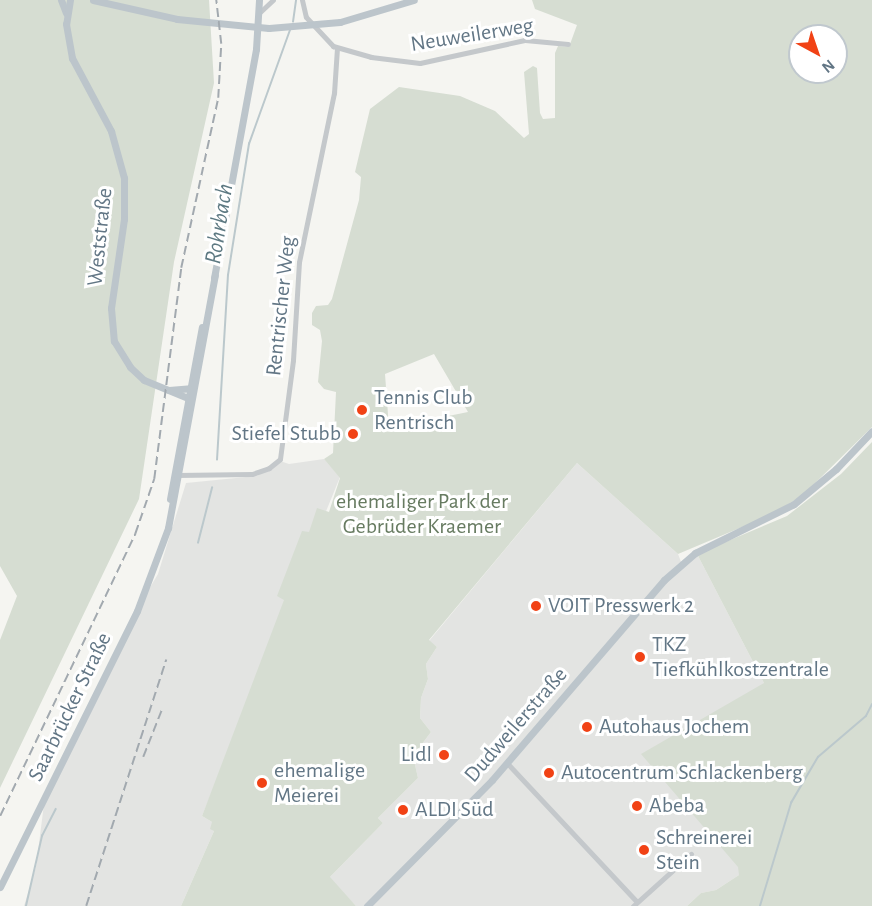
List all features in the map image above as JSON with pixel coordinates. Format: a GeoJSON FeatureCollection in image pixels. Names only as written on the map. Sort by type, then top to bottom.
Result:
{"type":"FeatureCollection","features":[{"type":"Feature","properties":{"kind":"main road"},"geometry":{"type":"LineString","coordinates":[[61,0],[66,16]]}},
{"type":"Feature","properties":{"kind":"main road","name":"Weststraße"},"geometry":{"type":"LineString","coordinates":[[70,0],[66,16],[69,46],[76,70],[111,131],[123,172],[124,219],[111,308],[114,341],[136,374],[169,390],[191,393]]}},
{"type":"Feature","properties":{"kind":"main road","name":"Saarbrücker Straße"},"geometry":{"type":"LineString","coordinates":[[0,887],[136,611],[163,539],[215,275],[256,49],[259,0]]}},
{"type":"Feature","properties":{"kind":"main road"},"geometry":{"type":"LineString","coordinates":[[96,1],[204,24],[245,28],[340,22],[414,0]]}},
{"type":"Feature","properties":{"kind":"main road","name":"Dudweilerstraße"},"geometry":{"type":"LineString","coordinates":[[367,906],[507,763],[685,561],[794,504],[836,470],[872,431]]}},
{"type":"Feature","properties":{"kind":"street"},"geometry":{"type":"LineString","coordinates":[[260,13],[273,0]]}},
{"type":"Feature","properties":{"kind":"street","name":"Neuweilerweg"},"geometry":{"type":"LineString","coordinates":[[302,0],[309,21],[337,48],[371,57],[420,63],[525,40],[568,44]]}},
{"type":"Feature","properties":{"kind":"street","name":"Rentrischer Weg"},"geometry":{"type":"LineString","coordinates":[[177,475],[252,474],[280,459],[293,360],[299,262],[334,93],[337,48]]}},
{"type":"Feature","properties":{"kind":"street"},"geometry":{"type":"LineString","coordinates":[[507,763],[635,904],[691,854]]}},
{"type":"Feature","properties":{"kind":"shaded area"},"geometry":{"type":"Polygon","coordinates":[[[324,459],[340,477],[202,816],[212,822],[214,831],[181,906],[24,906],[36,867],[44,804],[136,611],[158,574],[186,483],[257,476],[280,461],[289,464],[324,459]]]}},
{"type":"Feature","properties":{"kind":"shaded area"},"geometry":{"type":"Polygon","coordinates":[[[577,463],[678,554],[683,567],[697,554],[764,683],[739,875],[716,890],[701,893],[687,906],[356,906],[329,878],[383,823],[378,818],[418,778],[413,756],[431,732],[420,718],[421,698],[428,679],[426,664],[437,647],[429,641],[577,463]]]}},
{"type":"Feature","properties":{"kind":"green space"},"geometry":{"type":"Polygon","coordinates":[[[0,0],[209,0],[214,83],[174,262],[139,499],[0,788],[0,640],[17,596],[0,566],[0,0]]]}},
{"type":"Feature","properties":{"kind":"green space","name":"ehemaliger Park der Gebrüder Kraemer"},"geometry":{"type":"Polygon","coordinates":[[[532,0],[872,0],[872,427],[802,496],[768,516],[678,554],[577,463],[429,640],[437,647],[426,664],[428,679],[421,698],[420,718],[431,732],[413,756],[418,778],[378,818],[383,823],[330,877],[356,906],[181,906],[214,831],[210,829],[212,822],[202,816],[284,600],[277,596],[302,531],[309,532],[317,508],[329,512],[340,478],[324,459],[333,453],[336,392],[324,389],[318,382],[322,341],[320,330],[312,325],[312,313],[316,306],[328,305],[332,299],[359,200],[361,177],[355,172],[370,109],[399,87],[460,96],[495,111],[524,138],[529,134],[524,72],[533,66],[537,68],[540,113],[543,119],[555,118],[555,53],[558,46],[569,47],[577,25],[535,9],[532,0]],[[434,354],[385,374],[389,428],[468,412],[434,354]]]}},
{"type":"Feature","properties":{"kind":"green space"},"geometry":{"type":"Polygon","coordinates":[[[872,442],[872,906],[687,906],[701,893],[716,890],[739,875],[738,867],[641,754],[764,683],[697,554],[787,516],[841,474],[872,442]]]}},
{"type":"Feature","properties":{"kind":"waterway","name":"Rohrbach"},"geometry":{"type":"LineString","coordinates":[[293,22],[296,0]]}},
{"type":"Feature","properties":{"kind":"waterway","name":"Rohrbach"},"geometry":{"type":"LineString","coordinates":[[217,460],[228,275],[249,144],[290,30]]}},
{"type":"Feature","properties":{"kind":"waterway","name":"Rohrbach"},"geometry":{"type":"LineString","coordinates":[[198,543],[212,488]]}},
{"type":"Feature","properties":{"kind":"waterway"},"geometry":{"type":"LineString","coordinates":[[760,906],[791,803],[818,757],[866,716],[872,704]]}},
{"type":"Feature","properties":{"kind":"waterway","name":"Rohrbach"},"geometry":{"type":"LineString","coordinates":[[26,906],[42,836],[56,809]]}},
{"type":"Feature","properties":{"kind":"railway"},"geometry":{"type":"LineString","coordinates":[[0,816],[135,534],[154,479],[181,268],[218,98],[221,44],[216,0]]}},
{"type":"Feature","properties":{"kind":"railway"},"geometry":{"type":"LineString","coordinates":[[86,906],[166,660]]}},
{"type":"Feature","properties":{"kind":"railway"},"geometry":{"type":"LineString","coordinates":[[143,757],[162,709]]}},
{"type":"Feature","properties":{"kind":"place","name":"Tennis Club Rentrisch"},"geometry":{"type":"Point","coordinates":[362,410]}},
{"type":"Feature","properties":{"kind":"place","name":"Stiefel Stubb"},"geometry":{"type":"Point","coordinates":[353,434]}},
{"type":"Feature","properties":{"kind":"place","name":"VOIT Presswerk 2"},"geometry":{"type":"Point","coordinates":[536,606]}},
{"type":"Feature","properties":{"kind":"place","name":"TKZ Tiefkühlkostzentrale"},"geometry":{"type":"Point","coordinates":[640,657]}},
{"type":"Feature","properties":{"kind":"place","name":"Autohaus Jochem"},"geometry":{"type":"Point","coordinates":[587,727]}},
{"type":"Feature","properties":{"kind":"place","name":"Lidl"},"geometry":{"type":"Point","coordinates":[444,755]}},
{"type":"Feature","properties":{"kind":"place","name":"Autocentrum Schlackenberg"},"geometry":{"type":"Point","coordinates":[549,773]}},
{"type":"Feature","properties":{"kind":"place","name":"ehemalige Meierei"},"geometry":{"type":"Point","coordinates":[262,783]}},
{"type":"Feature","properties":{"kind":"place","name":"Abeba"},"geometry":{"type":"Point","coordinates":[637,806]}},
{"type":"Feature","properties":{"kind":"place","name":"ALDI Süd"},"geometry":{"type":"Point","coordinates":[403,810]}},
{"type":"Feature","properties":{"kind":"place","name":"Schreinerei Stein"},"geometry":{"type":"Point","coordinates":[644,850]}}]}
